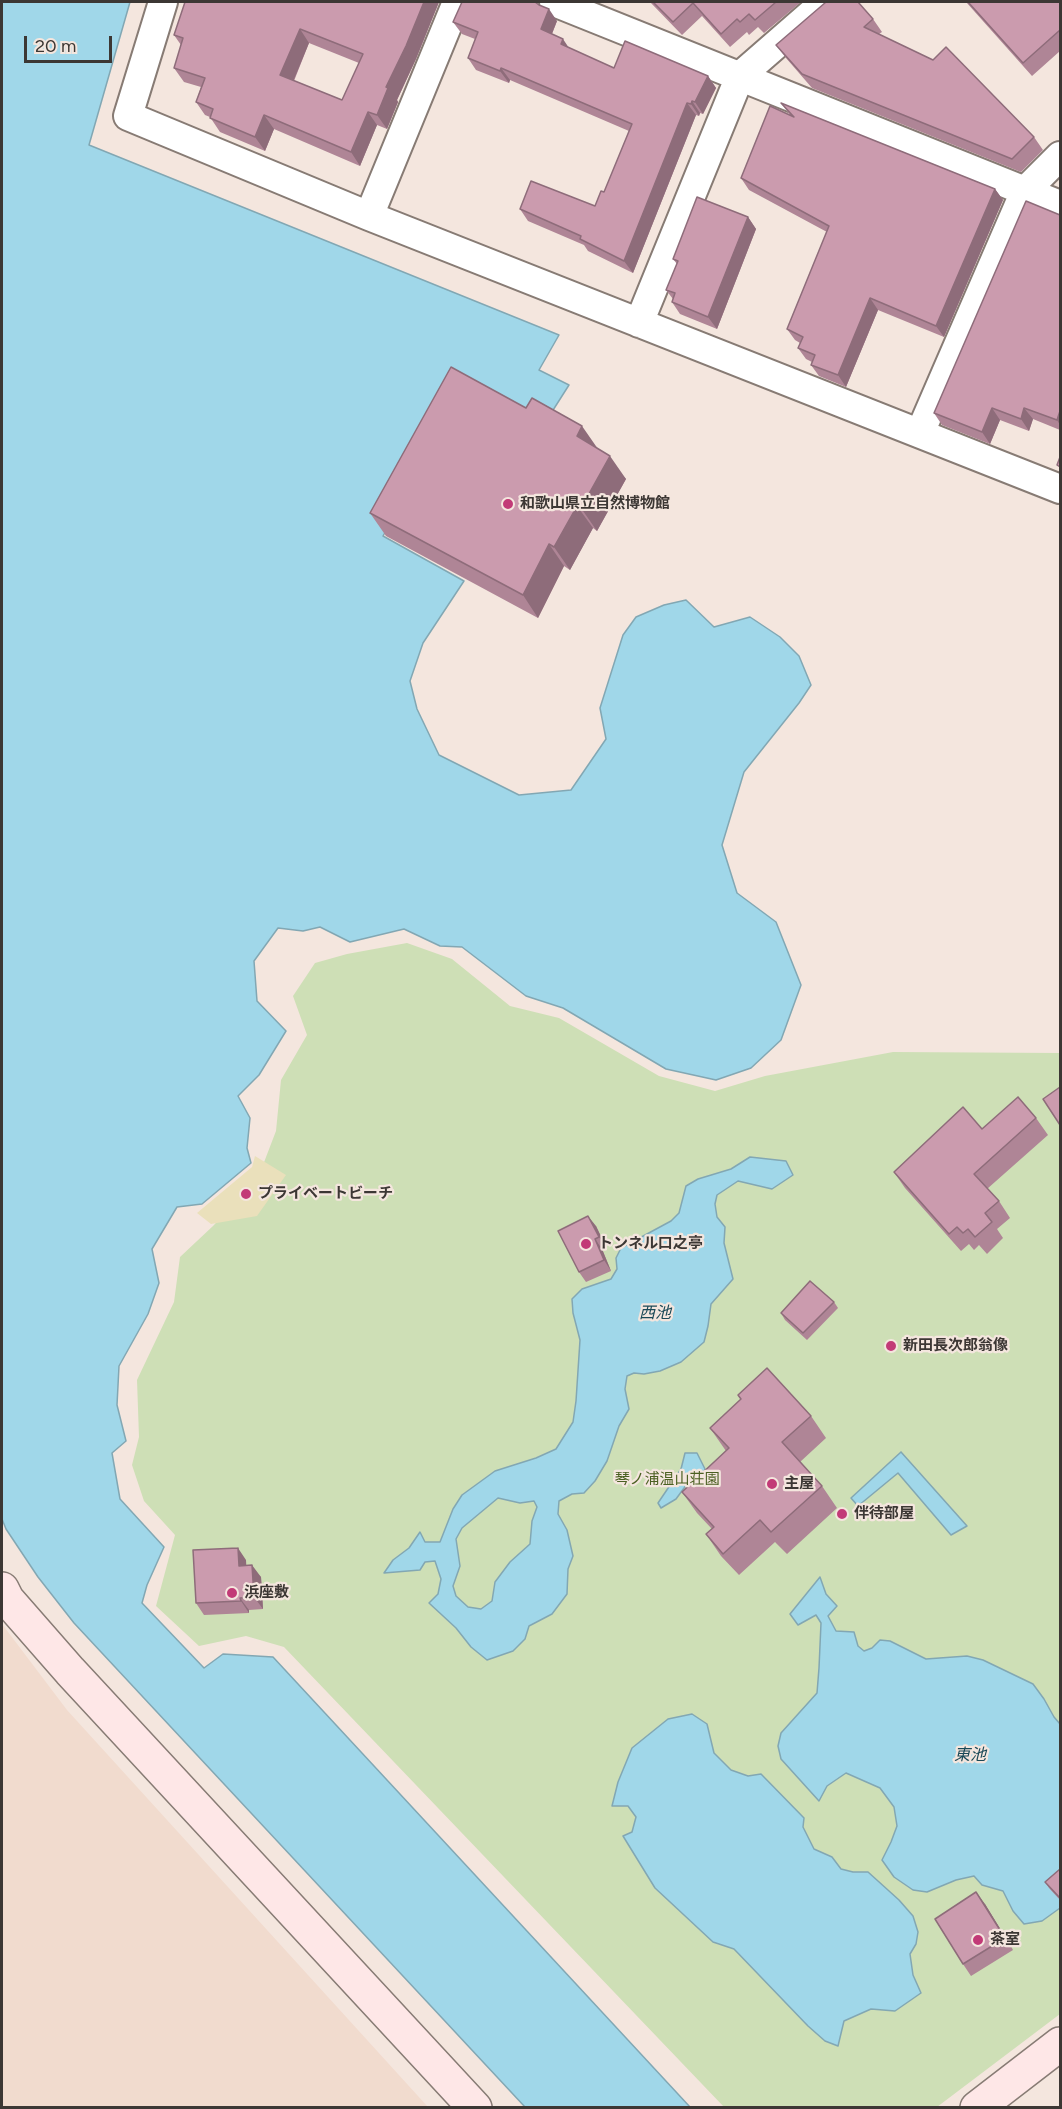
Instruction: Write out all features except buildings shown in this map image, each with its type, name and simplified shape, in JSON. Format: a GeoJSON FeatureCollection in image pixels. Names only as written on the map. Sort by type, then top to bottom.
{"type":"FeatureCollection","features":[{"type":"Feature","properties":{"kind":"street"},"geometry":{"type":"LineString","coordinates":[[163,2],[128,116],[369,216],[1060,489]]}},
{"type":"Feature","properties":{"kind":"street"},"geometry":{"type":"LineString","coordinates":[[369,216],[457,2]]}},
{"type":"Feature","properties":{"kind":"street"},"geometry":{"type":"LineString","coordinates":[[554,2],[1060,205]]}},
{"type":"Feature","properties":{"kind":"street"},"geometry":{"type":"LineString","coordinates":[[639,323],[741,76],[820,3]]}},
{"type":"Feature","properties":{"kind":"street"},"geometry":{"type":"LineString","coordinates":[[920,434],[1025,191],[1060,156]]}},
{"type":"Feature","properties":{"kind":"street"},"geometry":{"type":"LineString","coordinates":[[2,1589],[7,1599],[70,1671],[475,2108]]}},
{"type":"Feature","properties":{"kind":"street"},"geometry":{"type":"LineString","coordinates":[[983,2106],[1060,2044]]}},
{"type":"Feature","properties":{"kind":"shaded area"},"geometry":{"type":"Polygon","coordinates":[[[2,1624],[67,1710],[428,2107],[2,2107],[2,1624]]]}},
{"type":"Feature","properties":{"kind":"green space","name":"琴ノ浦温山荘園"},"geometry":{"type":"Polygon","coordinates":[[[407,943],[452,959],[510,1006],[559,1018],[659,1076],[715,1091],[765,1076],[893,1052],[1060,1053],[1060,2014],[937,2107],[724,2107],[284,1647],[246,1636],[199,1646],[156,1606],[175,1535],[144,1501],[132,1465],[139,1437],[137,1380],[174,1302],[180,1257],[258,1178],[276,1131],[281,1080],[307,1035],[293,996],[315,963],[347,954],[407,943]]]}},
{"type":"Feature","properties":{"kind":"sand","name":"プライベートビーチ"},"geometry":{"type":"Polygon","coordinates":[[[255,1156],[286,1175],[257,1216],[211,1224],[197,1213],[252,1167],[255,1156]]]}},
{"type":"Feature","properties":{"kind":"water"},"geometry":{"type":"Polygon","coordinates":[[[2,2],[130,2],[89,145],[559,335],[539,370],[569,385],[541,429],[467,388],[383,536],[464,581],[423,643],[410,681],[417,709],[439,755],[519,795],[571,790],[606,739],[600,708],[623,635],[636,617],[664,605],[686,600],[714,627],[750,617],[780,637],[799,656],[811,685],[744,772],[722,845],[737,893],[776,922],[801,985],[781,1040],[751,1068],[716,1080],[666,1069],[563,1008],[526,996],[462,947],[440,946],[404,929],[350,942],[320,927],[303,931],[278,928],[254,961],[257,1001],[286,1031],[259,1075],[238,1096],[250,1118],[247,1148],[251,1163],[202,1204],[177,1207],[152,1249],[159,1283],[148,1314],[119,1366],[117,1405],[126,1441],[112,1453],[120,1499],[164,1547],[147,1585],[142,1603],[204,1668],[223,1654],[273,1657],[690,2107],[525,2107],[74,1623],[38,1577],[6,1529],[2,1519],[2,2]]]}},
{"type":"Feature","properties":{"kind":"water","name":"西池"},"geometry":{"type":"Polygon","coordinates":[[[750,1157],[786,1161],[793,1175],[772,1189],[738,1181],[717,1195],[715,1204],[717,1217],[725,1227],[724,1243],[733,1279],[711,1304],[704,1342],[681,1362],[660,1371],[634,1373],[627,1376],[625,1389],[629,1409],[619,1426],[607,1461],[595,1481],[584,1493],[572,1494],[559,1501],[558,1514],[567,1530],[573,1556],[568,1569],[567,1594],[552,1614],[529,1626],[525,1639],[513,1651],[487,1660],[471,1647],[456,1628],[429,1603],[438,1594],[441,1579],[435,1561],[425,1562],[420,1570],[384,1573],[393,1560],[409,1548],[420,1532],[425,1542],[440,1542],[453,1509],[462,1495],[495,1471],[556,1449],[573,1422],[576,1401],[580,1340],[572,1299],[582,1289],[611,1279],[617,1269],[616,1258],[621,1248],[671,1221],[679,1213],[686,1186],[698,1179],[731,1169],[750,1157]],[[498,1498],[462,1528],[456,1539],[460,1566],[453,1586],[456,1596],[468,1607],[481,1609],[492,1601],[495,1582],[510,1562],[530,1544],[532,1521],[537,1507],[534,1501],[520,1503],[498,1498]]]}},
{"type":"Feature","properties":{"kind":"water"},"geometry":{"type":"Polygon","coordinates":[[[901,1452],[967,1526],[951,1535],[898,1473],[858,1506],[851,1498],[901,1452]]]}},
{"type":"Feature","properties":{"kind":"water"},"geometry":{"type":"Polygon","coordinates":[[[685,1453],[697,1453],[705,1469],[702,1477],[687,1484],[676,1499],[661,1508],[658,1503],[681,1469],[685,1453]]]}},
{"type":"Feature","properties":{"kind":"water","name":"東池"},"geometry":{"type":"Polygon","coordinates":[[[820,1577],[826,1594],[837,1606],[828,1616],[836,1631],[854,1632],[858,1646],[864,1651],[872,1648],[880,1640],[890,1641],[926,1659],[967,1656],[983,1660],[1033,1684],[1044,1699],[1060,1724],[1060,1908],[1042,1921],[1024,1924],[1013,1911],[1003,1891],[982,1885],[974,1876],[956,1880],[927,1892],[913,1890],[894,1877],[882,1860],[897,1826],[894,1807],[880,1788],[846,1773],[827,1786],[819,1801],[781,1759],[778,1746],[781,1733],[817,1693],[819,1668],[821,1623],[816,1615],[798,1625],[790,1614],[820,1577]]]}},
{"type":"Feature","properties":{"kind":"water"},"geometry":{"type":"Polygon","coordinates":[[[692,1714],[707,1724],[714,1753],[731,1770],[748,1776],[761,1774],[804,1818],[803,1827],[814,1849],[832,1857],[841,1869],[868,1872],[913,1916],[918,1932],[916,1944],[910,1954],[913,1975],[921,1993],[895,2011],[871,2009],[844,2021],[838,2046],[825,2041],[808,2026],[734,1949],[713,1942],[655,1888],[623,1836],[632,1832],[636,1817],[628,1806],[612,1806],[618,1782],[632,1748],[668,1719],[692,1714]]]}},
{"type":"Feature","properties":{"kind":"place","name":"和歌山県立自然博物館"},"geometry":{"type":"Point","coordinates":[508,504]}},
{"type":"Feature","properties":{"kind":"place","name":"プライベートビーチ"},"geometry":{"type":"Point","coordinates":[246,1194]}},
{"type":"Feature","properties":{"kind":"place","name":"トンネル口之亭"},"geometry":{"type":"Point","coordinates":[586,1244]}},
{"type":"Feature","properties":{"kind":"place","name":"新田長次郎翁像"},"geometry":{"type":"Point","coordinates":[891,1346]}},
{"type":"Feature","properties":{"kind":"place","name":"主屋"},"geometry":{"type":"Point","coordinates":[772,1484]}},
{"type":"Feature","properties":{"kind":"place","name":"伴待部屋"},"geometry":{"type":"Point","coordinates":[842,1514]}},
{"type":"Feature","properties":{"kind":"place","name":"浜座敷"},"geometry":{"type":"Point","coordinates":[232,1593]}},
{"type":"Feature","properties":{"kind":"place","name":"茶室"},"geometry":{"type":"Point","coordinates":[978,1940]}}]}
